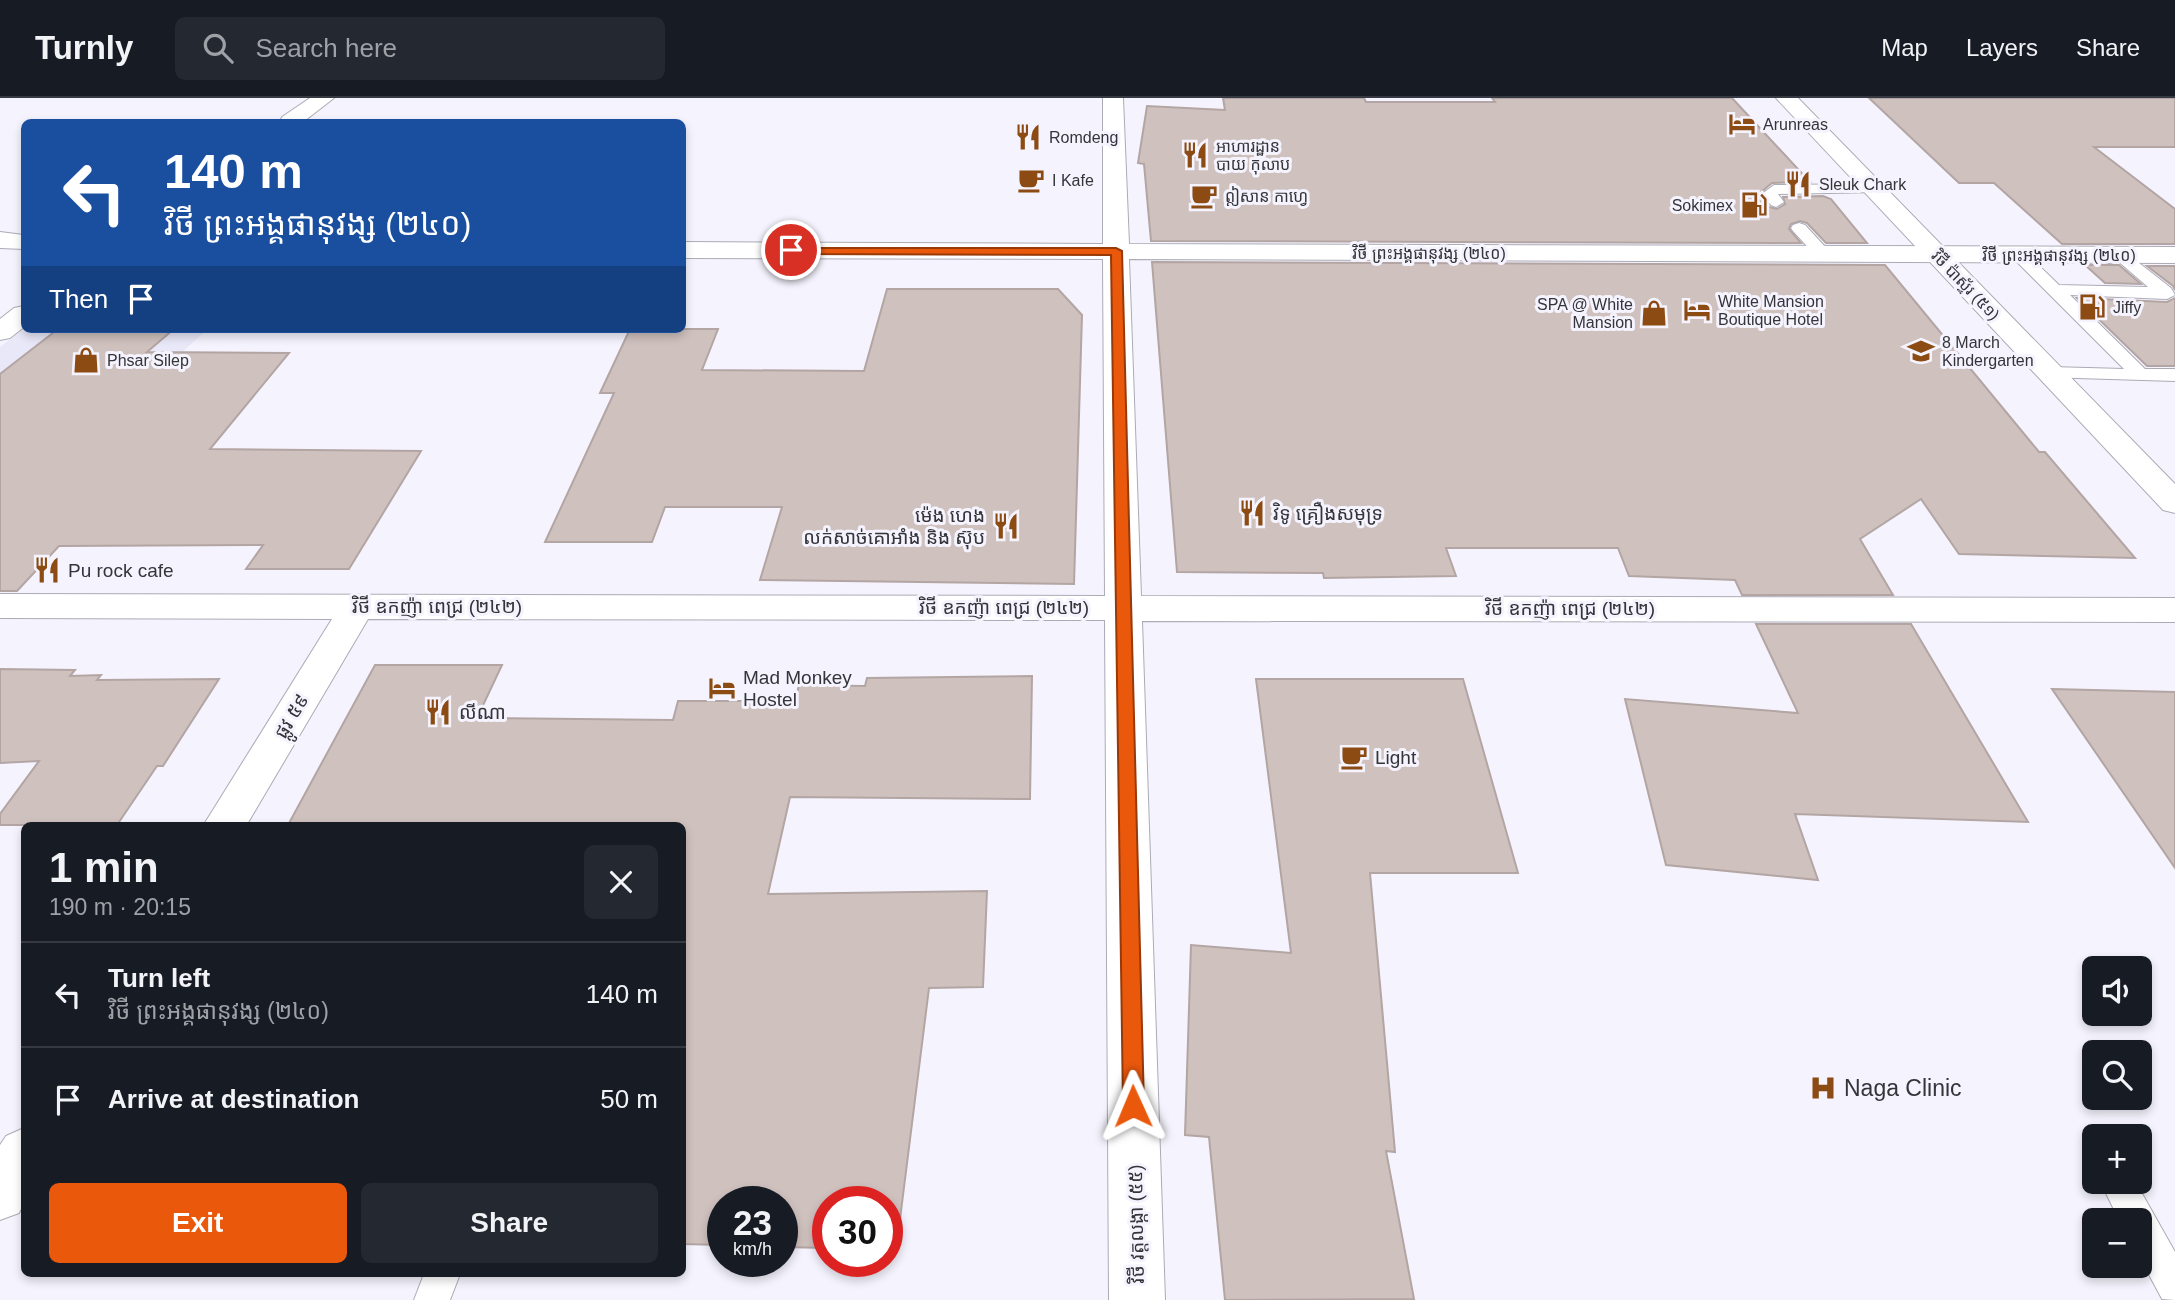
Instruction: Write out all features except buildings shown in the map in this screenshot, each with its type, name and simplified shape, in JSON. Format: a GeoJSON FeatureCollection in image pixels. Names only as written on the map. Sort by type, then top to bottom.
{"type":"FeatureCollection","features":[{"type":"Feature","properties":{"kind":"street"},"geometry":{"type":"LineString","coordinates":[[293,119],[324,98]]}},
{"type":"Feature","properties":{"kind":"street","name":"វិថី វត្តលង្កា (៥៥)"},"geometry":{"type":"LineString","coordinates":[[1113,98],[1137,1300]]}},
{"type":"Feature","properties":{"kind":"street","name":"វិថី ប៉ាស្ទ័រ (៥១)"},"geometry":{"type":"LineString","coordinates":[[1786,98],[2175,503]]}},
{"type":"Feature","properties":{"kind":"street"},"geometry":{"type":"LineString","coordinates":[[0,240],[21,242]]}},
{"type":"Feature","properties":{"kind":"street","name":"វិថី ព្រះអង្គផានុវង្ស (២៤០)"},"geometry":{"type":"LineString","coordinates":[[686,250],[2175,255]]}},
{"type":"Feature","properties":{"kind":"street"},"geometry":{"type":"LineString","coordinates":[[0,331],[21,316]]}},
{"type":"Feature","properties":{"kind":"street","name":"វិថី ឧកញ៉ា ពេជ្រ (២៤២)"},"geometry":{"type":"LineString","coordinates":[[0,606],[2175,610]]}},
{"type":"Feature","properties":{"kind":"street","name":"ផ្លូវ ៥៩"},"geometry":{"type":"LineString","coordinates":[[226,822],[358,606]]}},
{"type":"Feature","properties":{"kind":"street"},"geometry":{"type":"LineString","coordinates":[[0,1194],[21,1159]]}},
{"type":"Feature","properties":{"kind":"lane"},"geometry":{"type":"LineString","coordinates":[[1776,202],[1770,194],[1774,190],[1874,189]]}},
{"type":"Feature","properties":{"kind":"lane"},"geometry":{"type":"LineString","coordinates":[[1799,228],[1823,254]]}},
{"type":"Feature","properties":{"kind":"lane"},"geometry":{"type":"LineString","coordinates":[[2019,254],[2141,374]]}},
{"type":"Feature","properties":{"kind":"lane"},"geometry":{"type":"LineString","coordinates":[[2119,255],[2170,296]]}},
{"type":"Feature","properties":{"kind":"lane"},"geometry":{"type":"LineString","coordinates":[[2055,290],[2170,296]]}},
{"type":"Feature","properties":{"kind":"lane"},"geometry":{"type":"LineString","coordinates":[[2050,373],[2175,375]]}},
{"type":"Feature","properties":{"kind":"lane"},"geometry":{"type":"LineString","coordinates":[[2152,1245],[2175,1286]]}},
{"type":"Feature","properties":{"kind":"lane"},"geometry":{"type":"LineString","coordinates":[[432,1300],[441,1277]]}},
{"type":"Feature","properties":{"kind":"shaded area","name":"Phsar Silep"},"geometry":{"type":"Polygon","coordinates":[[[21,331],[203,333],[146,384],[0,374],[0,347],[21,331]]]}},
{"type":"Feature","properties":{"kind":"place","name":"Arunreas"},"geometry":{"type":"Point","coordinates":[1742,124]}},
{"type":"Feature","properties":{"kind":"place","name":"Romdeng"},"geometry":{"type":"Point","coordinates":[1028,137]}},
{"type":"Feature","properties":{"kind":"place","name":"អាហារដ្ឋាន បាយ កុលាប"},"geometry":{"type":"Point","coordinates":[1195,155]}},
{"type":"Feature","properties":{"kind":"place","name":"I Kafe"},"geometry":{"type":"Point","coordinates":[1031,180]}},
{"type":"Feature","properties":{"kind":"place","name":"Sleuk Chark"},"geometry":{"type":"Point","coordinates":[1798,184]}},
{"type":"Feature","properties":{"kind":"place","name":"ឦសាន កាហ្វេ"},"geometry":{"type":"Point","coordinates":[1204,196]}},
{"type":"Feature","properties":{"kind":"place","name":"Sokimex"},"geometry":{"type":"Point","coordinates":[1754,205]}},
{"type":"Feature","properties":{"kind":"place","name":"Jiffy"},"geometry":{"type":"Point","coordinates":[2092,307]}},
{"type":"Feature","properties":{"kind":"place","name":"White Mansion Boutique Hotel"},"geometry":{"type":"Point","coordinates":[1697,310]}},
{"type":"Feature","properties":{"kind":"place","name":"SPA @ White Mansion"},"geometry":{"type":"Point","coordinates":[1654,313]}},
{"type":"Feature","properties":{"kind":"place","name":"8 March Kindergarten"},"geometry":{"type":"Point","coordinates":[1921,351]}},
{"type":"Feature","properties":{"kind":"place","name":"Phsar Silep"},"geometry":{"type":"Point","coordinates":[86,360]}},
{"type":"Feature","properties":{"kind":"place","name":"វិទូ គ្រឿងសមុទ្រ"},"geometry":{"type":"Point","coordinates":[1252,513]}},
{"type":"Feature","properties":{"kind":"place","name":"ម៉េង ហេង លក់សាច់គោអាំង និង ស៊ុប"},"geometry":{"type":"Point","coordinates":[1006,526]}},
{"type":"Feature","properties":{"kind":"place","name":"Pu rock cafe"},"geometry":{"type":"Point","coordinates":[47,570]}},
{"type":"Feature","properties":{"kind":"place","name":"Mad Monkey Hostel"},"geometry":{"type":"Point","coordinates":[722,688]}},
{"type":"Feature","properties":{"kind":"place","name":"លីណា"},"geometry":{"type":"Point","coordinates":[438,712]}},
{"type":"Feature","properties":{"kind":"place","name":"Light"},"geometry":{"type":"Point","coordinates":[1354,757]}},
{"type":"Feature","properties":{"kind":"place","name":"Naga Clinic"},"geometry":{"type":"Point","coordinates":[1823,1088]}},
{"type":"Feature","properties":{"kind":"route"},"geometry":{"type":"LineString","coordinates":[[791,250],[1116,251],[1133,1106]]}}]}
